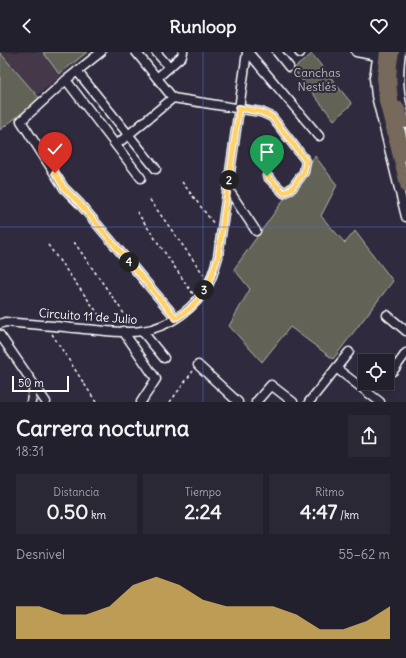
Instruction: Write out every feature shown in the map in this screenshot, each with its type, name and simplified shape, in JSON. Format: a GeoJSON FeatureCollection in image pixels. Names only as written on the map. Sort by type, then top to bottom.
{"type":"FeatureCollection","features":[{"type":"Feature","properties":{"kind":"main road"},"geometry":{"type":"LineString","coordinates":[[388,52],[390,77],[396,100],[406,123]]}},
{"type":"Feature","properties":{"kind":"main road"},"geometry":{"type":"LineString","coordinates":[[394,52],[392,77],[393,99],[406,155]]}},
{"type":"Feature","properties":{"kind":"main road"},"geometry":{"type":"LineString","coordinates":[[380,53],[384,101],[406,188]]}},
{"type":"Feature","properties":{"kind":"street"},"geometry":{"type":"LineString","coordinates":[[101,52],[66,80],[21,121],[64,188],[80,204],[176,318]]}},
{"type":"Feature","properties":{"kind":"street"},"geometry":{"type":"LineString","coordinates":[[136,52],[173,98],[261,112],[272,117],[306,161],[304,172],[292,188],[284,193],[267,176]]}},
{"type":"Feature","properties":{"kind":"street"},"geometry":{"type":"LineString","coordinates":[[156,52],[168,67]]}},
{"type":"Feature","properties":{"kind":"street"},"geometry":{"type":"LineString","coordinates":[[156,78],[182,56],[183,52]]}},
{"type":"Feature","properties":{"kind":"street"},"geometry":{"type":"LineString","coordinates":[[247,52],[319,136]]}},
{"type":"Feature","properties":{"kind":"street","name":"Circuito 11 de Julio"},"geometry":{"type":"LineString","coordinates":[[0,324],[5,322],[110,331],[140,331],[162,326],[188,310],[198,300],[209,283],[218,257],[247,52]]}},
{"type":"Feature","properties":{"kind":"street"},"geometry":{"type":"LineString","coordinates":[[277,52],[289,67]]}},
{"type":"Feature","properties":{"kind":"street"},"geometry":{"type":"LineString","coordinates":[[356,52],[380,53],[374,78],[376,96],[406,217]]}},
{"type":"Feature","properties":{"kind":"street"},"geometry":{"type":"LineString","coordinates":[[401,52],[399,83],[400,97],[406,118]]}},
{"type":"Feature","properties":{"kind":"street"},"geometry":{"type":"LineString","coordinates":[[77,71],[156,169]]}},
{"type":"Feature","properties":{"kind":"street"},"geometry":{"type":"LineString","coordinates":[[66,80],[142,178]]}},
{"type":"Feature","properties":{"kind":"street"},"geometry":{"type":"LineString","coordinates":[[116,145],[173,98]]}},
{"type":"Feature","properties":{"kind":"street"},"geometry":{"type":"LineString","coordinates":[[228,189],[256,231]]}},
{"type":"Feature","properties":{"kind":"street"},"geometry":{"type":"LineString","coordinates":[[388,315],[406,331]]}},
{"type":"Feature","properties":{"kind":"street"},"geometry":{"type":"LineString","coordinates":[[123,331],[156,379],[141,402]]}},
{"type":"Feature","properties":{"kind":"street"},"geometry":{"type":"LineString","coordinates":[[140,331],[164,358]]}},
{"type":"Feature","properties":{"kind":"street"},"geometry":{"type":"LineString","coordinates":[[0,335],[46,402]]}},
{"type":"Feature","properties":{"kind":"street"},"geometry":{"type":"LineString","coordinates":[[309,402],[348,352]]}},
{"type":"Feature","properties":{"kind":"street"},"geometry":{"type":"LineString","coordinates":[[394,370],[406,354]]}},
{"type":"Feature","properties":{"kind":"street"},"geometry":{"type":"LineString","coordinates":[[198,365],[238,402]]}},
{"type":"Feature","properties":{"kind":"street"},"geometry":{"type":"LineString","coordinates":[[336,368],[380,402]]}},
{"type":"Feature","properties":{"kind":"street"},"geometry":{"type":"LineString","coordinates":[[31,402],[34,385]]}},
{"type":"Feature","properties":{"kind":"street"},"geometry":{"type":"LineString","coordinates":[[256,402],[272,385],[293,402]]}},
{"type":"Feature","properties":{"kind":"path"},"geometry":{"type":"LineString","coordinates":[[182,182],[218,229]]}},
{"type":"Feature","properties":{"kind":"path"},"geometry":{"type":"LineString","coordinates":[[150,200],[209,283]]}},
{"type":"Feature","properties":{"kind":"path"},"geometry":{"type":"LineString","coordinates":[[137,212],[198,300]]}},
{"type":"Feature","properties":{"kind":"path"},"geometry":{"type":"LineString","coordinates":[[74,242],[140,331]]}},
{"type":"Feature","properties":{"kind":"path"},"geometry":{"type":"LineString","coordinates":[[48,245],[110,331]]}},
{"type":"Feature","properties":{"kind":"path"},"geometry":{"type":"LineString","coordinates":[[46,325],[96,402]]}},
{"type":"Feature","properties":{"kind":"path"},"geometry":{"type":"LineString","coordinates":[[170,402],[198,365]]}},
{"type":"Feature","properties":{"kind":"path"},"geometry":{"type":"LineString","coordinates":[[172,399],[175,402]]}},
{"type":"Feature","properties":{"kind":"shaded area"},"geometry":{"type":"Polygon","coordinates":[[[0,52],[90,52],[26,104],[0,72],[0,52]]]}},
{"type":"Feature","properties":{"kind":"green space"},"geometry":{"type":"Polygon","coordinates":[[[43,52],[87,52],[59,74],[43,52]]]}},
{"type":"Feature","properties":{"kind":"green space"},"geometry":{"type":"Polygon","coordinates":[[[0,53],[40,99],[0,130],[0,53]]]}},
{"type":"Feature","properties":{"kind":"green space","name":"Canchas Nestlés"},"geometry":{"type":"Polygon","coordinates":[[[312,54],[352,104],[334,120],[293,69],[312,54]]]}},
{"type":"Feature","properties":{"kind":"green space"},"geometry":{"type":"Polygon","coordinates":[[[315,156],[337,185],[321,216],[345,243],[355,231],[393,281],[333,359],[290,327],[262,362],[229,326],[250,289],[234,269],[315,156]]]}},
{"type":"Feature","properties":{"kind":"route"},"geometry":{"type":"LineString","coordinates":[[55,173],[64,188],[80,204],[176,318],[188,310],[198,300],[209,283],[218,257],[239,108],[261,112],[272,117],[306,161],[304,172],[292,188],[284,193],[267,176]]}}]}
